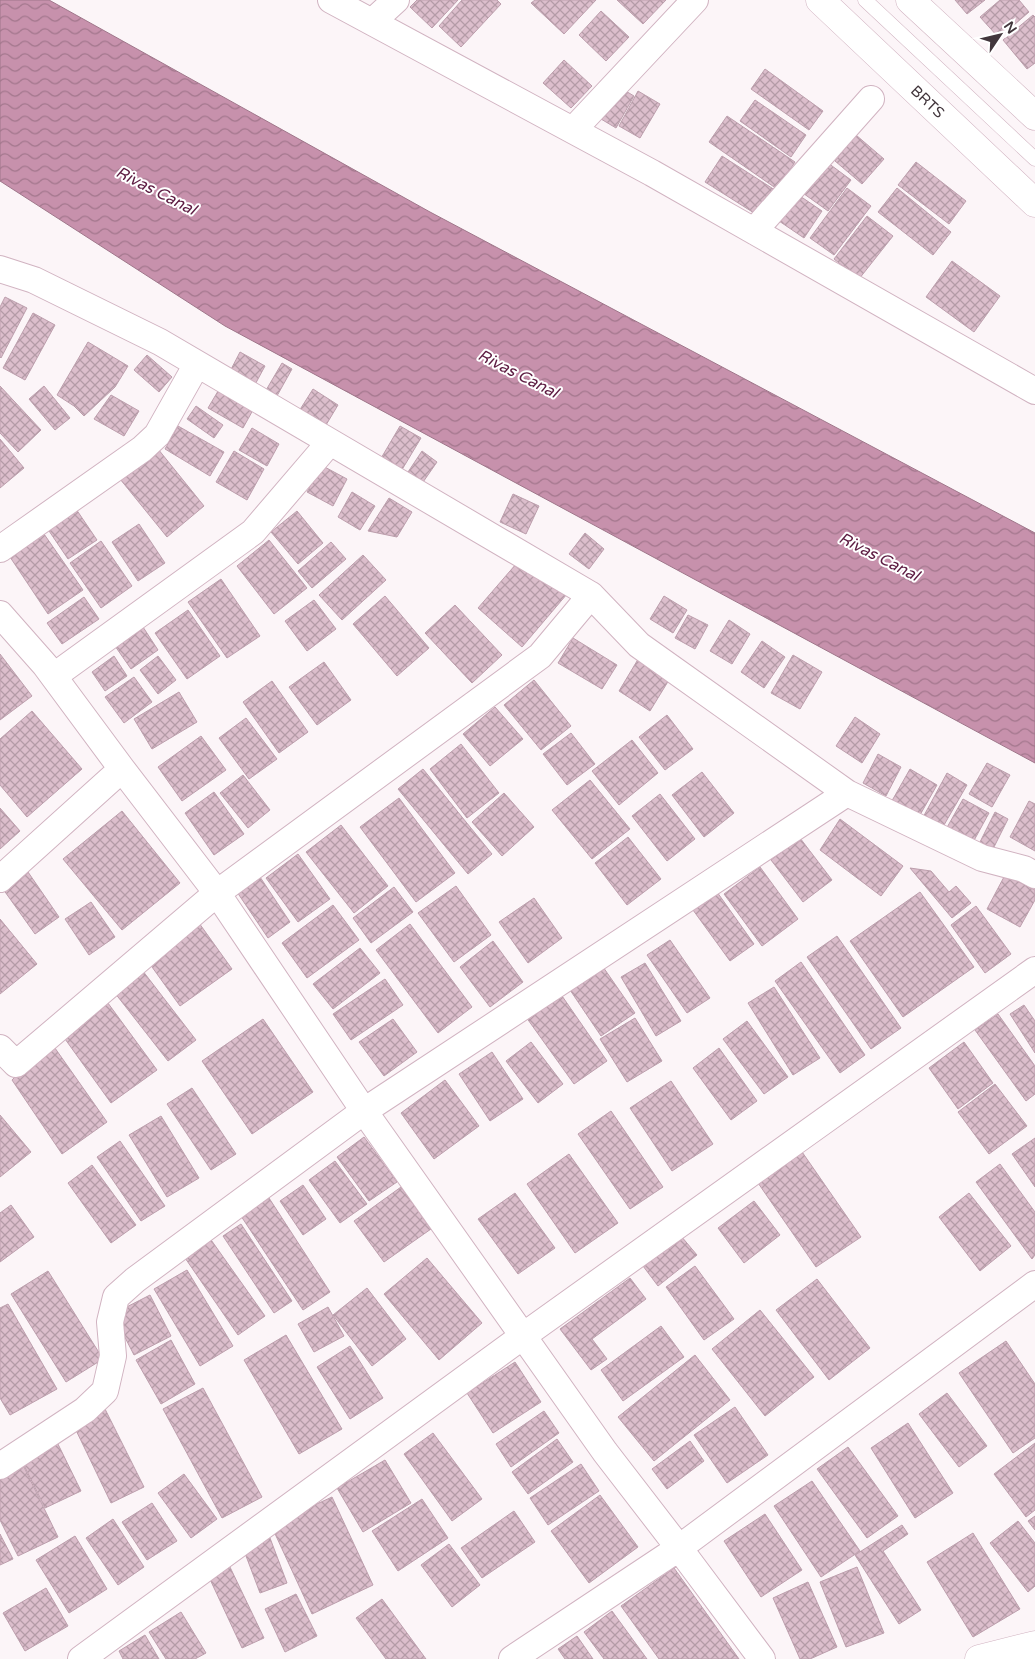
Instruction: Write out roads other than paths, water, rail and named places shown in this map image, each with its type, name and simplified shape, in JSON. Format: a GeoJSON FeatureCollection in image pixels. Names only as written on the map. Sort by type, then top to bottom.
{"type":"FeatureCollection","features":[{"type":"Feature","properties":{"kind":"main road","name":"BRTS"},"geometry":{"type":"LineString","coordinates":[[820,0],[1035,203]]}},
{"type":"Feature","properties":{"kind":"main road"},"geometry":{"type":"LineString","coordinates":[[910,0],[1035,116]]}},
{"type":"Feature","properties":{"kind":"main road"},"geometry":{"type":"LineString","coordinates":[[979,1659],[1035,1645]]}},
{"type":"Feature","properties":{"kind":"street"},"geometry":{"type":"LineString","coordinates":[[331,0],[652,173],[1035,391]]}},
{"type":"Feature","properties":{"kind":"street"},"geometry":{"type":"LineString","coordinates":[[372,22],[396,0]]}},
{"type":"Feature","properties":{"kind":"street"},"geometry":{"type":"LineString","coordinates":[[573,130],[695,0]]}},
{"type":"Feature","properties":{"kind":"street"},"geometry":{"type":"LineString","coordinates":[[754,231],[871,99]]}},
{"type":"Feature","properties":{"kind":"street"},"geometry":{"type":"LineString","coordinates":[[0,268],[34,280],[160,342],[591,596],[639,645],[847,793],[982,858],[1024,869],[1035,875]]}},
{"type":"Feature","properties":{"kind":"street"},"geometry":{"type":"LineString","coordinates":[[0,549],[142,449],[157,435],[197,364]]}},
{"type":"Feature","properties":{"kind":"street"},"geometry":{"type":"LineString","coordinates":[[54,676],[253,532],[330,442]]}},
{"type":"Feature","properties":{"kind":"street"},"geometry":{"type":"LineString","coordinates":[[5,1064],[217,893],[540,656],[591,596]]}},
{"type":"Feature","properties":{"kind":"street"},"geometry":{"type":"LineString","coordinates":[[0,614],[54,676],[217,893],[364,1111],[605,1452],[762,1659]]}},
{"type":"Feature","properties":{"kind":"street"},"geometry":{"type":"LineString","coordinates":[[0,879],[122,769]]}},
{"type":"Feature","properties":{"kind":"street"},"geometry":{"type":"LineString","coordinates":[[0,1466],[85,1410],[105,1391],[113,1356],[110,1322],[116,1297],[136,1280],[364,1111],[847,793]]}},
{"type":"Feature","properties":{"kind":"street"},"geometry":{"type":"LineString","coordinates":[[81,1659],[523,1336],[1035,970]]}},
{"type":"Feature","properties":{"kind":"street"},"geometry":{"type":"LineString","coordinates":[[512,1659],[679,1548],[1035,1284]]}},
{"type":"Feature","properties":{"kind":"lane"},"geometry":{"type":"LineString","coordinates":[[865,0],[1035,159]]}},
{"type":"Feature","properties":{"kind":"water","name":"Rivas Canal"},"geometry":{"type":"Polygon","coordinates":[[[0,0],[49,0],[430,212],[1035,533],[1035,763],[225,326],[0,181],[0,0]]]}}]}
